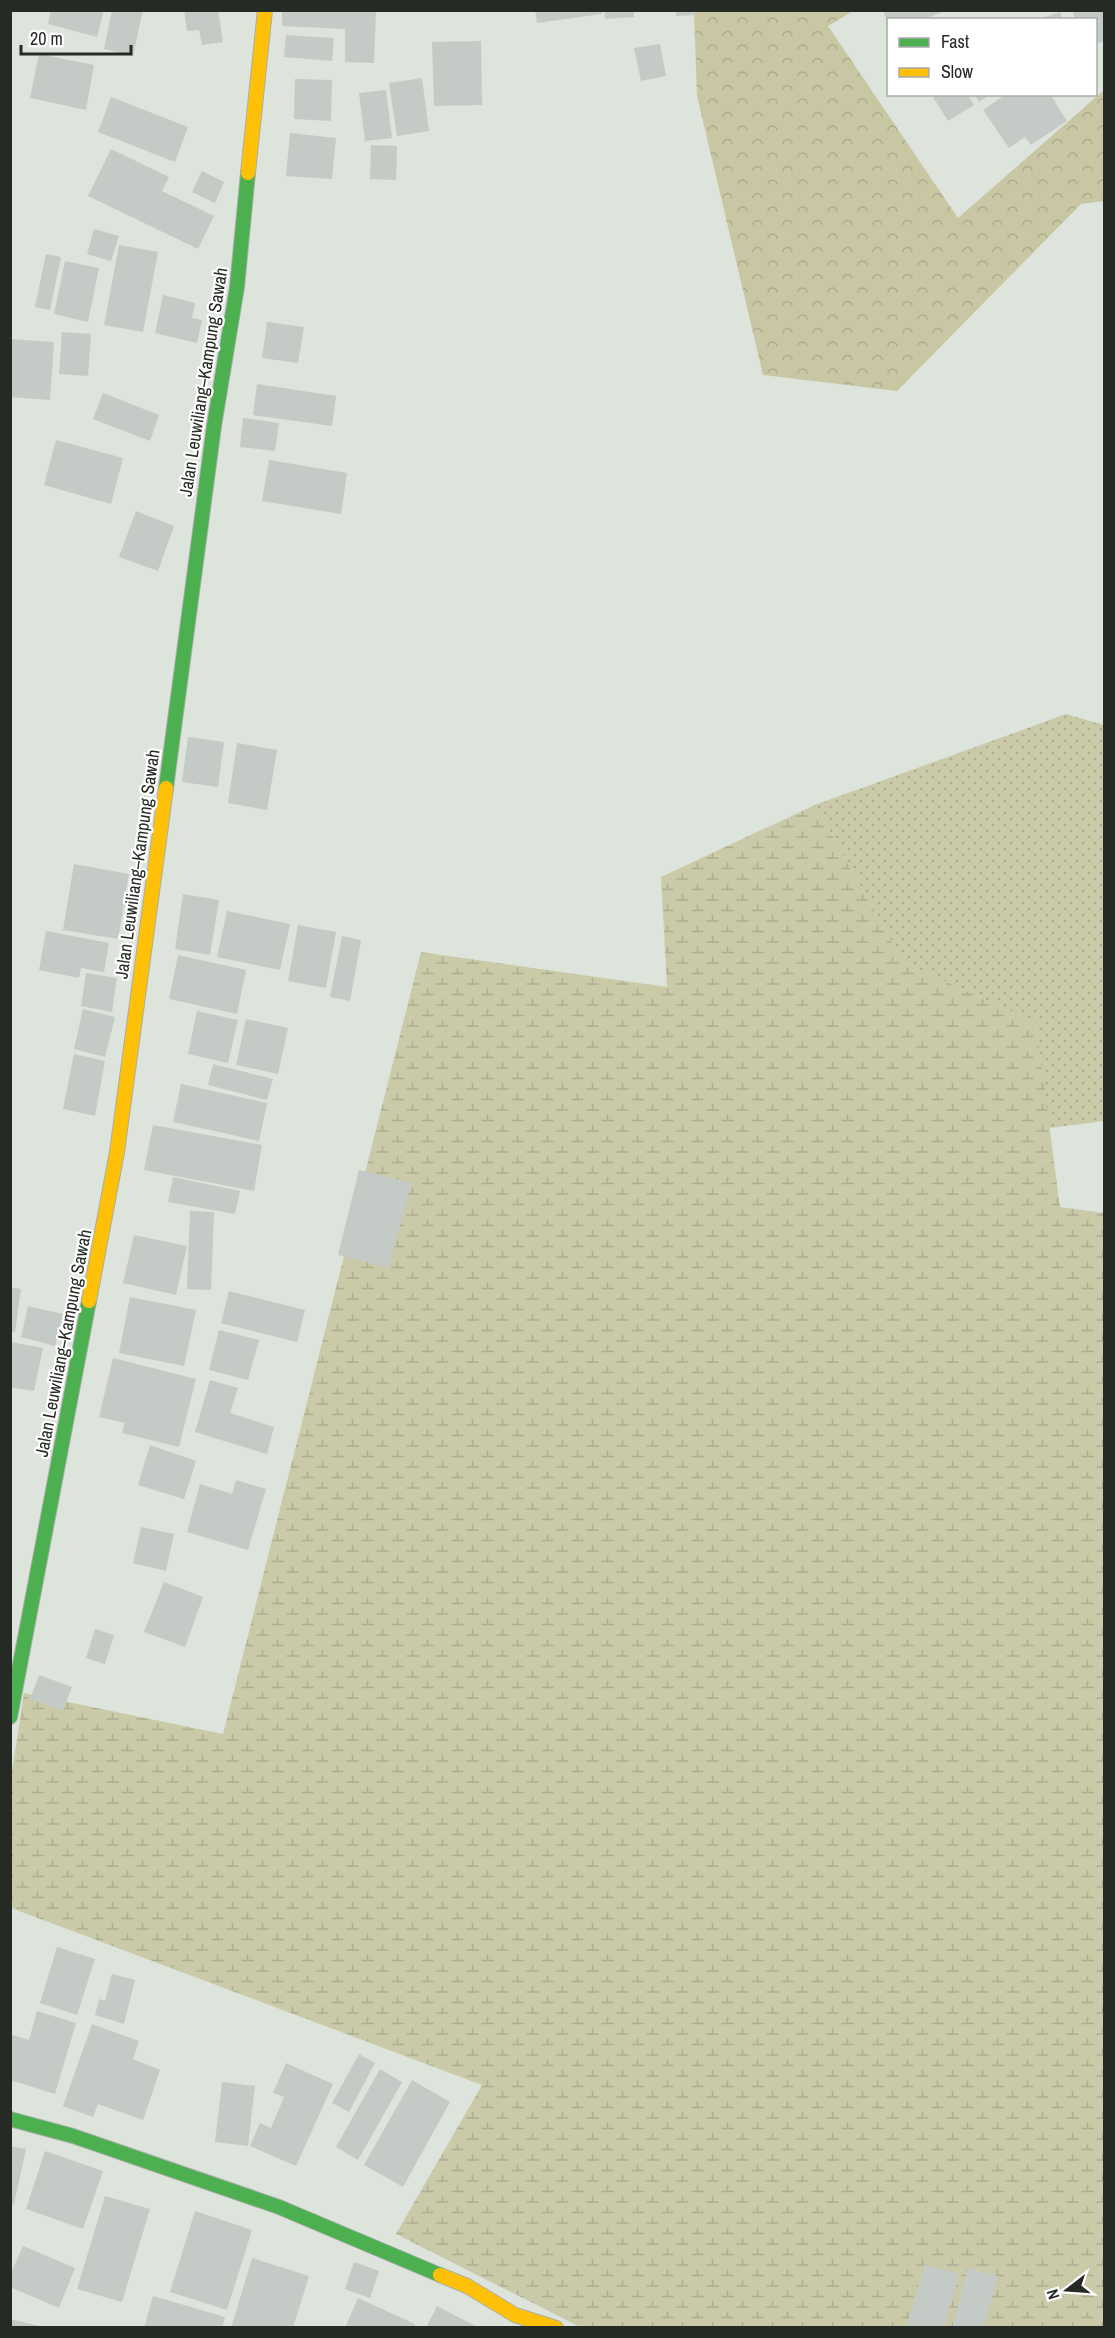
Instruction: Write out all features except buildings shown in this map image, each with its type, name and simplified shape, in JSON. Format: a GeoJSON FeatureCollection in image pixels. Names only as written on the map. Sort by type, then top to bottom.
{"type":"FeatureCollection","features":[{"type":"Feature","properties":{"kind":"main road","name":"Jalan Leuwiliang–Kampung Sawah"},"geometry":{"type":"LineString","coordinates":[[10,1717],[117,1152],[212,438],[237,287],[265,10]]}},
{"type":"Feature","properties":{"kind":"main road"},"geometry":{"type":"LineString","coordinates":[[10,2119],[73,2136],[279,2207],[467,2286],[514,2314],[556,2328]]}},
{"type":"Feature","properties":{"kind":"green space"},"geometry":{"type":"Polygon","coordinates":[[[694,11],[853,11],[828,26],[958,218],[1104,90],[1104,201],[1081,204],[897,391],[763,375],[697,96],[694,11]]]}},
{"type":"Feature","properties":{"kind":"green space"},"geometry":{"type":"Polygon","coordinates":[[[1066,714],[1104,725],[1104,1121],[1049,1128],[1036,1023],[903,962],[815,805],[1066,714]]]}},
{"type":"Feature","properties":{"kind":"green space"},"geometry":{"type":"Polygon","coordinates":[[[815,805],[903,962],[1036,1023],[1060,1207],[1104,1213],[1104,2327],[589,2328],[578,2326],[396,2234],[482,2085],[11,1908],[11,1778],[24,1693],[223,1734],[421,952],[667,987],[661,877],[815,805]]]}},
{"type":"Feature","properties":{"kind":"traffic: fast"},"geometry":{"type":"LineString","coordinates":[[166,788],[214,426],[237,287],[248,173]]}},
{"type":"Feature","properties":{"kind":"traffic: fast"},"geometry":{"type":"LineString","coordinates":[[10,1717],[89,1301]]}},
{"type":"Feature","properties":{"kind":"traffic: fast"},"geometry":{"type":"LineString","coordinates":[[10,2119],[73,2136],[279,2207],[440,2275]]}},
{"type":"Feature","properties":{"kind":"traffic: slow"},"geometry":{"type":"LineString","coordinates":[[248,173],[265,10]]}},
{"type":"Feature","properties":{"kind":"traffic: slow"},"geometry":{"type":"LineString","coordinates":[[89,1301],[117,1152],[166,788]]}},
{"type":"Feature","properties":{"kind":"traffic: slow"},"geometry":{"type":"LineString","coordinates":[[440,2275],[467,2286],[515,2315],[556,2328]]}}]}
